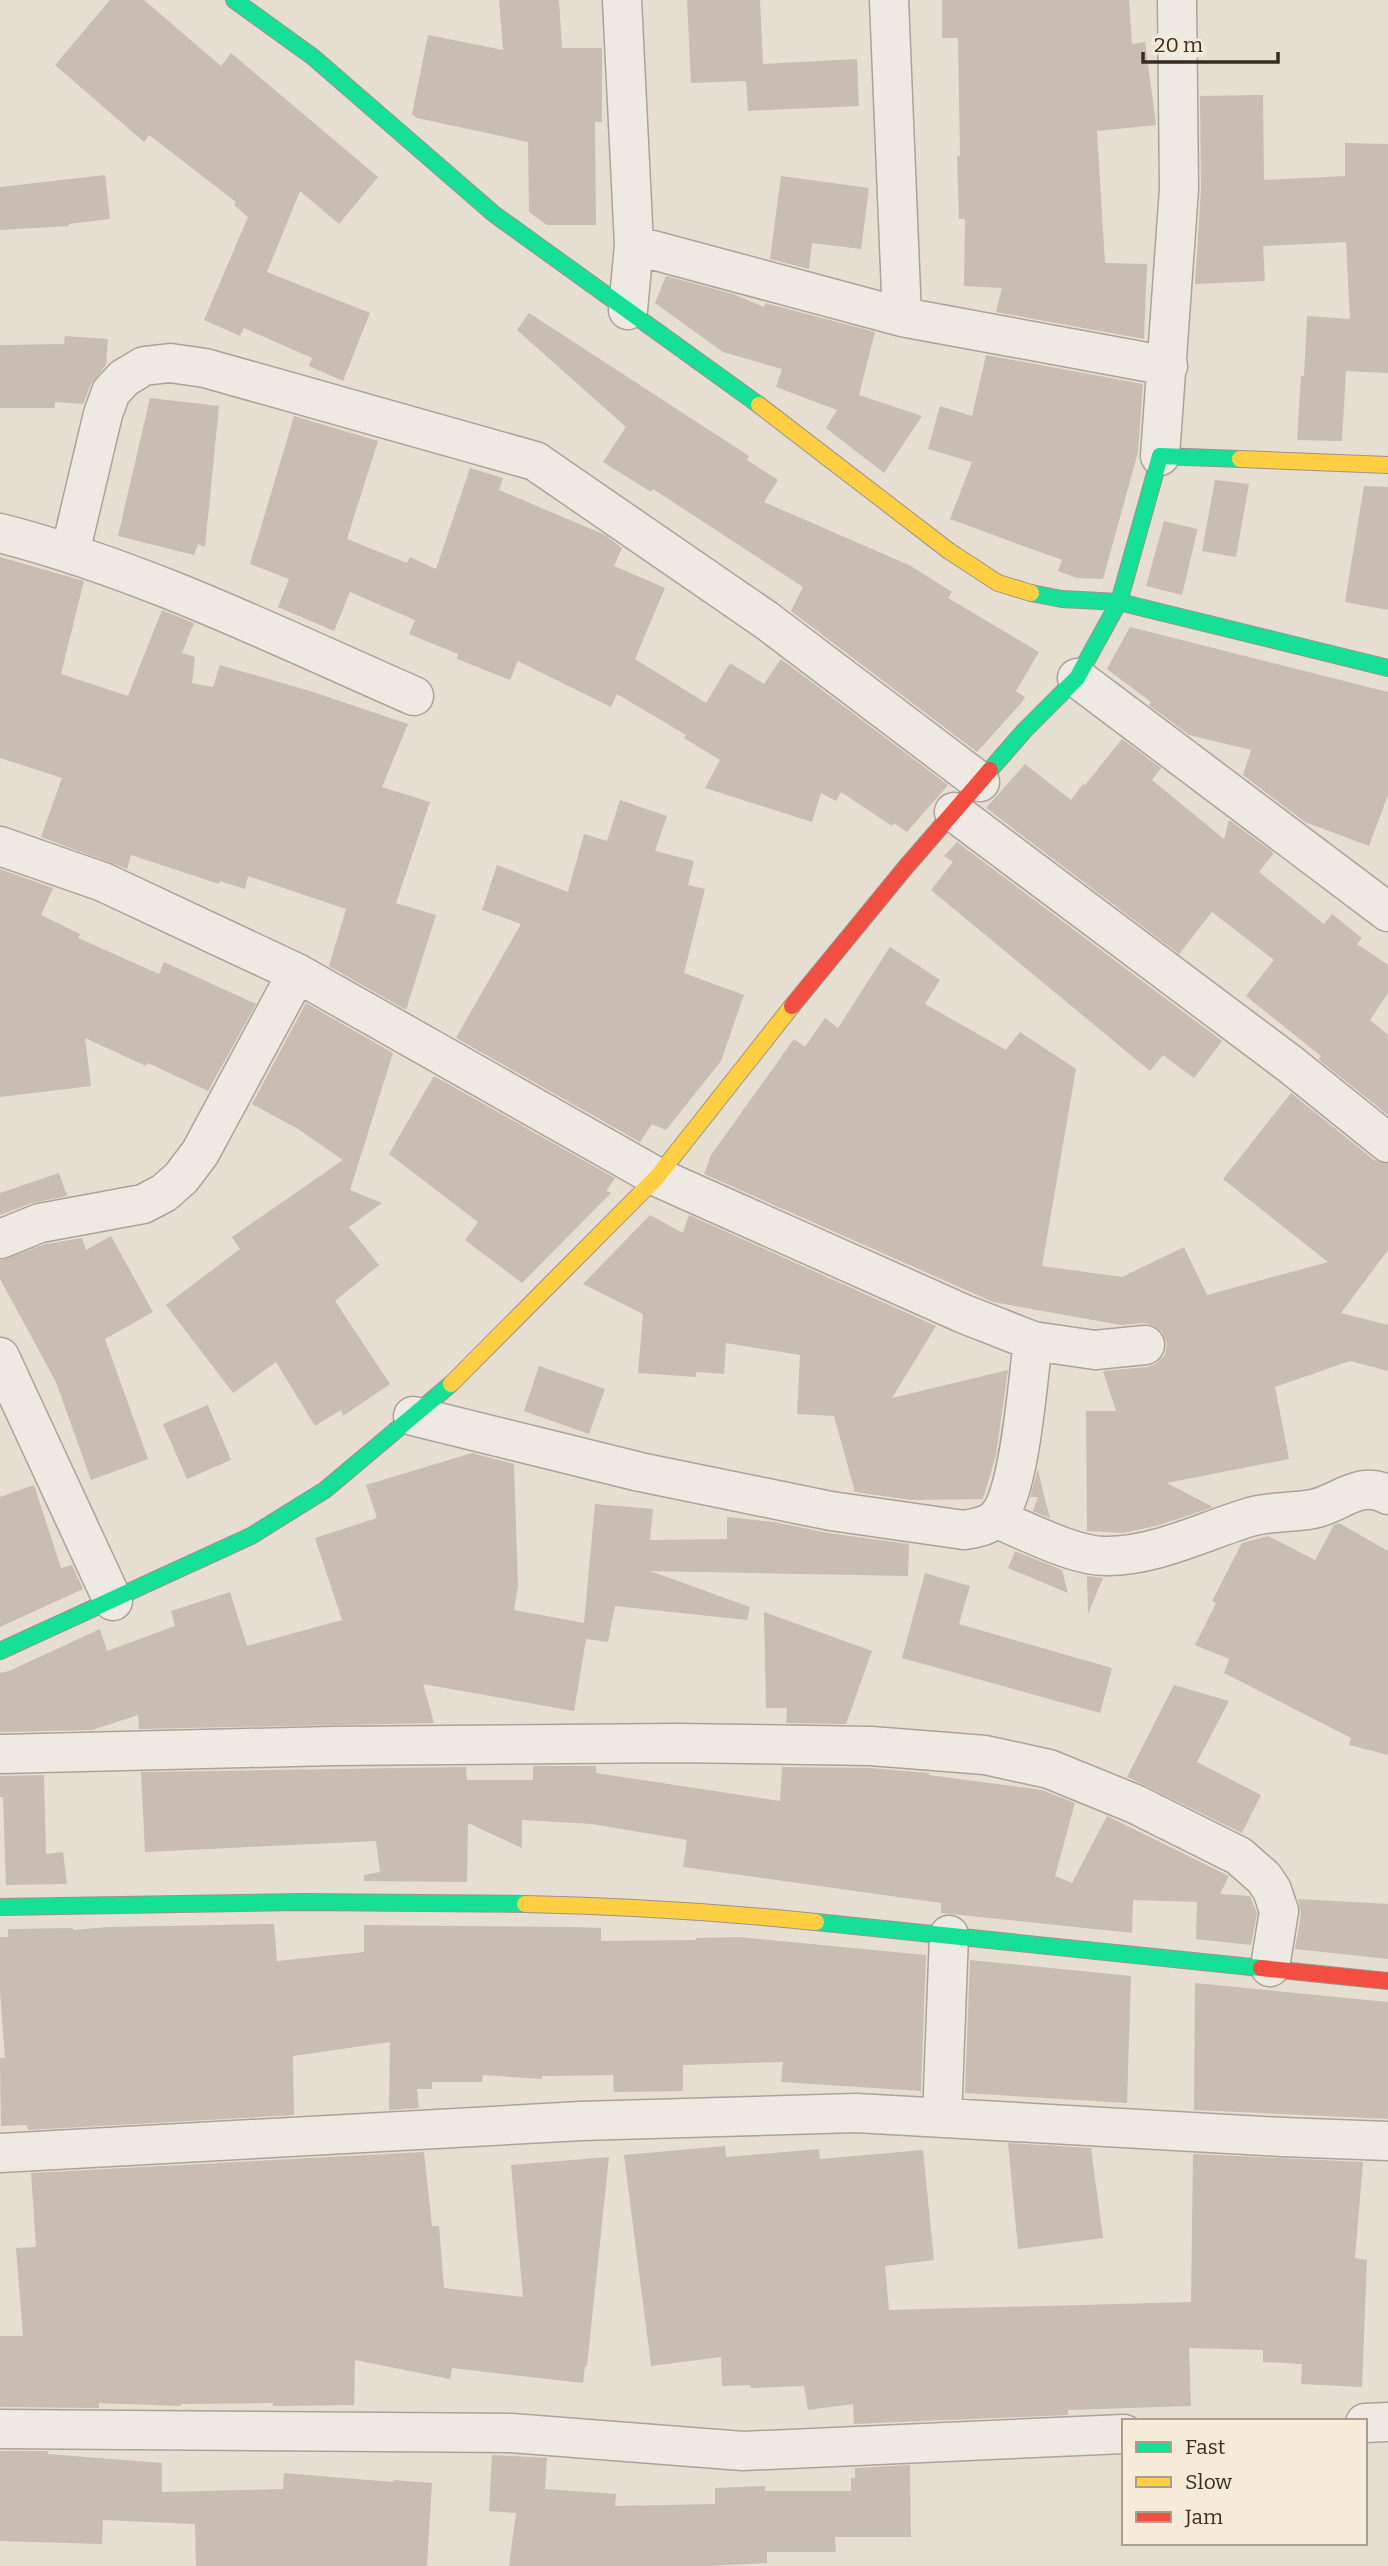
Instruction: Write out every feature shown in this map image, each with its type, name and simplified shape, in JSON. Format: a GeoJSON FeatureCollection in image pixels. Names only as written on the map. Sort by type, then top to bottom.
{"type":"FeatureCollection","features":[{"type":"Feature","properties":{"kind":"street"},"geometry":{"type":"LineString","coordinates":[[234,0],[313,57],[494,214],[762,407],[949,551],[998,583],[1062,599],[1119,603],[1388,668]]}},
{"type":"Feature","properties":{"kind":"street"},"geometry":{"type":"LineString","coordinates":[[622,0],[634,245],[628,310]]}},
{"type":"Feature","properties":{"kind":"street"},"geometry":{"type":"LineString","coordinates":[[889,0],[902,317]]}},
{"type":"Feature","properties":{"kind":"street"},"geometry":{"type":"LineString","coordinates":[[0,1651],[251,1536],[324,1490],[461,1376],[657,1177],[825,964],[1025,730],[1077,678],[1119,603],[1160,456],[1179,189],[1177,0]]}},
{"type":"Feature","properties":{"kind":"street"},"geometry":{"type":"LineString","coordinates":[[634,245],[902,317],[1168,366]]}},
{"type":"Feature","properties":{"kind":"street"},"geometry":{"type":"LineString","coordinates":[[70,553],[103,414],[111,392],[124,378],[144,366],[170,363],[205,369],[536,461],[766,620],[980,782]]}},
{"type":"Feature","properties":{"kind":"street"},"geometry":{"type":"LineString","coordinates":[[1160,456],[1388,465]]}},
{"type":"Feature","properties":{"kind":"street"},"geometry":{"type":"LineString","coordinates":[[0,533],[70,553],[147,580],[415,696]]}},
{"type":"Feature","properties":{"kind":"street"},"geometry":{"type":"LineString","coordinates":[[1077,678],[1388,912]]}},
{"type":"Feature","properties":{"kind":"street"},"geometry":{"type":"LineString","coordinates":[[954,812],[1290,1064],[1388,1143]]}},
{"type":"Feature","properties":{"kind":"street"},"geometry":{"type":"LineString","coordinates":[[0,846],[103,883],[297,972],[657,1177],[964,1314],[1033,1341],[1095,1350],[1145,1345]]}},
{"type":"Feature","properties":{"kind":"street"},"geometry":{"type":"LineString","coordinates":[[0,1238],[40,1223],[143,1204],[164,1193],[181,1178],[200,1153],[297,972]]}},
{"type":"Feature","properties":{"kind":"street"},"geometry":{"type":"LineString","coordinates":[[413,1416],[640,1472],[831,1511],[964,1530],[983,1526],[997,1518],[1007,1503],[1017,1458],[1033,1341]]}},
{"type":"Feature","properties":{"kind":"street"},"geometry":{"type":"LineString","coordinates":[[0,1357],[113,1601]]}},
{"type":"Feature","properties":{"kind":"street"},"geometry":{"type":"LineString","coordinates":[[997,1518],[1086,1555],[1108,1557],[1146,1550],[1273,1511],[1315,1509],[1360,1490],[1381,1490],[1388,1495]]}},
{"type":"Feature","properties":{"kind":"street"},"geometry":{"type":"LineString","coordinates":[[0,1754],[333,1746],[677,1743],[871,1746],[985,1755],[1049,1769],[1135,1804],[1239,1856],[1264,1878],[1279,1911],[1270,1968]]}},
{"type":"Feature","properties":{"kind":"street"},"geometry":{"type":"LineString","coordinates":[[0,1907],[302,1902],[574,1905],[758,1916],[1388,1981]]}},
{"type":"Feature","properties":{"kind":"street"},"geometry":{"type":"LineString","coordinates":[[942,2118],[949,1935]]}},
{"type":"Feature","properties":{"kind":"street"},"geometry":{"type":"LineString","coordinates":[[0,2153],[581,2121],[856,2113],[1388,2141]]}},
{"type":"Feature","properties":{"kind":"street"},"geometry":{"type":"LineString","coordinates":[[1367,2423],[1388,2422]]}},
{"type":"Feature","properties":{"kind":"street"},"geometry":{"type":"LineString","coordinates":[[0,2429],[511,2433],[744,2451],[1122,2434]]}},
{"type":"Feature","properties":{"kind":"building"},"geometry":{"type":"Polygon","coordinates":[[[110,0],[144,0],[221,66],[231,53],[378,177],[339,224],[300,191],[267,272],[370,313],[343,381],[309,366],[312,358],[244,328],[240,336],[204,320],[248,217],[234,205],[236,202],[149,135],[144,142],[55,65],[110,0]]]}},
{"type":"Feature","properties":{"kind":"building"},"geometry":{"type":"Polygon","coordinates":[[[499,0],[559,0],[562,48],[602,48],[602,122],[595,122],[596,225],[547,225],[529,212],[528,142],[417,118],[412,114],[428,35],[503,50],[499,0]]]}},
{"type":"Feature","properties":{"kind":"building"},"geometry":{"type":"Polygon","coordinates":[[[687,0],[760,0],[763,64],[857,59],[859,106],[748,111],[746,81],[691,83],[687,0]]]}},
{"type":"Feature","properties":{"kind":"building"},"geometry":{"type":"Polygon","coordinates":[[[942,0],[1129,0],[1132,44],[1145,42],[1156,125],[1097,131],[1105,263],[1147,264],[1144,339],[996,312],[1002,288],[964,286],[965,219],[959,219],[957,156],[960,156],[958,38],[942,38],[942,0]]]}},
{"type":"Feature","properties":{"kind":"building"},"geometry":{"type":"Polygon","coordinates":[[[1263,95],[1264,180],[1345,176],[1345,143],[1388,144],[1388,373],[1346,371],[1342,441],[1297,440],[1307,316],[1350,319],[1346,242],[1263,246],[1265,281],[1195,284],[1201,190],[1200,96],[1263,95]]]}},
{"type":"Feature","properties":{"kind":"building"},"geometry":{"type":"Polygon","coordinates":[[[105,175],[110,219],[69,226],[0,230],[0,187],[105,175]]]}},
{"type":"Feature","properties":{"kind":"building"},"geometry":{"type":"Polygon","coordinates":[[[781,176],[869,188],[861,249],[812,243],[809,269],[770,259],[781,176]]]}},
{"type":"Feature","properties":{"kind":"building"},"geometry":{"type":"Polygon","coordinates":[[[666,276],[733,294],[764,307],[765,303],[875,332],[859,395],[922,416],[884,473],[826,428],[837,410],[776,387],[782,369],[723,352],[655,303],[666,276]]]}},
{"type":"Feature","properties":{"kind":"building"},"geometry":{"type":"Polygon","coordinates":[[[529,313],[749,456],[747,460],[778,480],[764,502],[911,566],[952,592],[948,598],[1039,652],[1016,691],[1025,697],[1022,702],[977,752],[791,611],[803,587],[653,489],[651,492],[603,462],[626,427],[517,330],[529,313]]]}},
{"type":"Feature","properties":{"kind":"building"},"geometry":{"type":"Polygon","coordinates":[[[65,336],[108,339],[106,365],[91,384],[83,404],[55,402],[55,408],[0,408],[0,345],[64,344],[65,336]]]}},
{"type":"Feature","properties":{"kind":"building"},"geometry":{"type":"Polygon","coordinates":[[[986,355],[1143,384],[1138,452],[1103,579],[1077,578],[1058,571],[1062,560],[950,519],[972,462],[928,449],[940,406],[972,416],[986,355]]]}},
{"type":"Feature","properties":{"kind":"building"},"geometry":{"type":"Polygon","coordinates":[[[150,398],[219,406],[205,547],[198,544],[194,555],[118,536],[150,398]]]}},
{"type":"Feature","properties":{"kind":"building"},"geometry":{"type":"Polygon","coordinates":[[[294,416],[378,441],[347,539],[407,563],[410,557],[436,569],[470,468],[503,478],[499,490],[605,535],[622,548],[614,566],[665,588],[635,659],[706,703],[730,663],[764,684],[781,659],[948,785],[907,832],[894,823],[892,826],[841,792],[836,801],[821,793],[812,822],[705,788],[720,760],[684,738],[686,735],[617,694],[611,707],[518,661],[510,680],[457,659],[458,654],[409,634],[415,620],[350,592],[334,631],[278,607],[289,579],[250,564],[294,416]]]}},
{"type":"Feature","properties":{"kind":"building"},"geometry":{"type":"Polygon","coordinates":[[[1215,480],[1249,484],[1236,557],[1202,551],[1215,480]]]}},
{"type":"Feature","properties":{"kind":"building"},"geometry":{"type":"Polygon","coordinates":[[[1364,486],[1388,487],[1388,610],[1345,602],[1364,486]]]}},
{"type":"Feature","properties":{"kind":"building"},"geometry":{"type":"Polygon","coordinates":[[[1164,521],[1197,529],[1198,527],[1182,595],[1146,586],[1164,521]]]}},
{"type":"Feature","properties":{"kind":"building"},"geometry":{"type":"Polygon","coordinates":[[[0,557],[84,581],[61,674],[128,696],[162,610],[194,623],[182,653],[195,657],[192,683],[213,687],[220,665],[310,691],[408,724],[382,787],[430,802],[396,903],[436,915],[406,1010],[329,966],[346,909],[248,876],[245,889],[220,881],[219,884],[131,855],[127,869],[41,837],[62,778],[0,758],[0,557]]]}},
{"type":"Feature","properties":{"kind":"building"},"geometry":{"type":"Polygon","coordinates":[[[1130,627],[1388,692],[1388,795],[1369,846],[1305,822],[1243,775],[1251,750],[1189,735],[1107,669],[1130,627]]]}},
{"type":"Feature","properties":{"kind":"building"},"geometry":{"type":"Polygon","coordinates":[[[1122,739],[1161,768],[1152,780],[1224,839],[1229,820],[1274,853],[1259,872],[1324,924],[1332,914],[1362,938],[1357,944],[1388,965],[1388,993],[1370,1020],[1388,1035],[1388,1115],[1318,1059],[1321,1056],[1246,996],[1274,960],[1212,912],[1179,954],[986,808],[1025,764],[1071,800],[1122,739]]]}},
{"type":"Feature","properties":{"kind":"building"},"geometry":{"type":"Polygon","coordinates":[[[620,800],[667,816],[655,851],[694,861],[688,885],[705,889],[684,973],[744,995],[721,1061],[666,1130],[652,1124],[640,1142],[456,1038],[521,924],[482,910],[497,865],[568,892],[584,834],[607,841],[620,800]]]}},
{"type":"Feature","properties":{"kind":"building"},"geometry":{"type":"Polygon","coordinates":[[[957,842],[1222,1041],[1194,1078],[1163,1055],[1150,1071],[931,890],[953,862],[944,856],[957,842]]]}},
{"type":"Feature","properties":{"kind":"building"},"geometry":{"type":"Polygon","coordinates":[[[0,869],[53,888],[41,915],[80,934],[78,938],[159,974],[164,962],[256,1004],[208,1091],[85,1038],[91,1086],[0,1097],[0,869]]]}},
{"type":"Feature","properties":{"kind":"building"},"geometry":{"type":"Polygon","coordinates":[[[890,947],[940,980],[925,1004],[1006,1050],[1020,1032],[1076,1069],[1042,1266],[1122,1277],[1184,1247],[1207,1295],[1328,1262],[1223,1179],[1291,1093],[1374,1160],[1388,1164],[1388,1250],[1341,1313],[1388,1325],[1388,1371],[1350,1361],[1275,1387],[1289,1459],[1167,1483],[1213,1507],[1156,1526],[1123,1533],[1087,1531],[1086,1411],[1116,1411],[1103,1371],[1147,1367],[1157,1363],[1165,1355],[1167,1344],[1162,1332],[1153,1325],[1143,1323],[1121,1325],[993,1302],[704,1174],[711,1155],[794,1039],[805,1047],[825,1018],[838,1028],[890,947]]]}},
{"type":"Feature","properties":{"kind":"building"},"geometry":{"type":"Polygon","coordinates":[[[306,1003],[393,1053],[350,1190],[382,1203],[349,1227],[379,1265],[335,1301],[390,1384],[343,1416],[341,1410],[315,1426],[276,1362],[233,1393],[166,1305],[240,1249],[232,1237],[343,1160],[298,1129],[252,1104],[306,1003]]]}},
{"type":"Feature","properties":{"kind":"building"},"geometry":{"type":"Polygon","coordinates":[[[434,1076],[615,1178],[606,1191],[611,1193],[522,1283],[465,1240],[478,1222],[389,1154],[434,1076]]]}},
{"type":"Feature","properties":{"kind":"building"},"geometry":{"type":"Polygon","coordinates":[[[59,1173],[67,1196],[32,1203],[0,1215],[0,1193],[59,1173]]]}},
{"type":"Feature","properties":{"kind":"building"},"geometry":{"type":"Polygon","coordinates":[[[650,1215],[683,1233],[689,1215],[936,1326],[892,1398],[1008,1370],[996,1455],[983,1499],[911,1500],[855,1492],[834,1416],[797,1414],[800,1355],[726,1343],[724,1374],[696,1372],[696,1377],[638,1373],[643,1314],[583,1284],[650,1215]]]}},
{"type":"Feature","properties":{"kind":"building"},"geometry":{"type":"Polygon","coordinates":[[[111,1236],[153,1312],[105,1339],[148,1459],[91,1480],[56,1382],[0,1279],[0,1260],[46,1244],[82,1238],[86,1250],[111,1236]]]}},
{"type":"Feature","properties":{"kind":"building"},"geometry":{"type":"Polygon","coordinates":[[[539,1366],[605,1389],[589,1434],[524,1411],[539,1366]]]}},
{"type":"Feature","properties":{"kind":"building"},"geometry":{"type":"Polygon","coordinates":[[[208,1405],[231,1460],[187,1479],[163,1424],[208,1405]]]}},
{"type":"Feature","properties":{"kind":"building"},"geometry":{"type":"Polygon","coordinates":[[[472,1453],[514,1464],[518,1586],[514,1610],[584,1623],[595,1504],[653,1509],[650,1540],[727,1539],[727,1517],[909,1544],[908,1576],[650,1571],[750,1607],[747,1620],[615,1606],[608,1642],[586,1639],[574,1711],[423,1684],[434,1723],[139,1729],[138,1715],[92,1730],[0,1732],[0,1673],[100,1629],[107,1651],[175,1626],[171,1611],[230,1592],[247,1646],[342,1620],[315,1538],[377,1518],[366,1485],[472,1453]]]}},
{"type":"Feature","properties":{"kind":"building"},"geometry":{"type":"Polygon","coordinates":[[[1038,1469],[1050,1518],[1033,1511],[1038,1497],[1030,1497],[1038,1469]]]}},
{"type":"Feature","properties":{"kind":"building"},"geometry":{"type":"Polygon","coordinates":[[[34,1485],[61,1568],[72,1565],[83,1589],[0,1627],[0,1497],[34,1485]]]}},
{"type":"Feature","properties":{"kind":"building"},"geometry":{"type":"Polygon","coordinates":[[[1339,1523],[1388,1551],[1388,1755],[1349,1745],[1351,1738],[1224,1673],[1229,1659],[1195,1645],[1216,1603],[1212,1601],[1242,1543],[1268,1536],[1315,1560],[1334,1525],[1339,1523]]]}},
{"type":"Feature","properties":{"kind":"building"},"geometry":{"type":"Polygon","coordinates":[[[1015,1551],[1062,1570],[1068,1593],[1008,1568],[1015,1551]]]}},
{"type":"Feature","properties":{"kind":"building"},"geometry":{"type":"Polygon","coordinates":[[[925,1573],[970,1586],[959,1624],[1112,1668],[1100,1713],[902,1658],[925,1573]]]}},
{"type":"Feature","properties":{"kind":"building"},"geometry":{"type":"Polygon","coordinates":[[[1087,1576],[1103,1578],[1088,1614],[1087,1576]]]}},
{"type":"Feature","properties":{"kind":"building"},"geometry":{"type":"Polygon","coordinates":[[[764,1612],[872,1651],[846,1724],[786,1723],[787,1708],[766,1708],[764,1612]]]}},
{"type":"Feature","properties":{"kind":"building"},"geometry":{"type":"Polygon","coordinates":[[[1174,1685],[1229,1701],[1197,1762],[1261,1795],[1242,1833],[1127,1777],[1174,1685]]]}},
{"type":"Feature","properties":{"kind":"building"},"geometry":{"type":"Polygon","coordinates":[[[533,1766],[596,1766],[596,1773],[780,1801],[782,1767],[870,1768],[929,1773],[1042,1790],[1075,1803],[1055,1876],[1072,1883],[1107,1816],[1229,1876],[1220,1894],[1250,1896],[1257,1913],[1251,1945],[1196,1939],[1197,1902],[1133,1900],[1132,1933],[941,1913],[941,1903],[683,1867],[687,1840],[592,1824],[522,1820],[522,1848],[468,1823],[467,1882],[364,1881],[364,1875],[380,1872],[376,1841],[145,1852],[141,1772],[466,1767],[467,1780],[533,1780],[533,1766]]]}},
{"type":"Feature","properties":{"kind":"building"},"geometry":{"type":"Polygon","coordinates":[[[44,1775],[46,1854],[63,1852],[67,1884],[6,1885],[0,1776],[44,1775]]]}},
{"type":"Feature","properties":{"kind":"building"},"geometry":{"type":"Polygon","coordinates":[[[1298,1899],[1388,1904],[1388,1959],[1295,1949],[1301,1914],[1298,1899]]]}},
{"type":"Feature","properties":{"kind":"building"},"geometry":{"type":"Polygon","coordinates":[[[274,1924],[277,1961],[364,1952],[364,1925],[601,1928],[601,1941],[739,1937],[926,1955],[921,2091],[781,2082],[783,2062],[683,2065],[683,2091],[614,2092],[613,2075],[542,2076],[542,2079],[483,2075],[482,2082],[432,2082],[432,2089],[417,2089],[419,2108],[389,2110],[390,2042],[293,2056],[294,2115],[28,2130],[27,2125],[1,2126],[0,2058],[5,2058],[0,1991],[0,1937],[8,1937],[8,1929],[73,1930],[274,1924]]]}},
{"type":"Feature","properties":{"kind":"building"},"geometry":{"type":"Polygon","coordinates":[[[970,1960],[1131,1976],[1127,2103],[965,2093],[970,1960]]]}},
{"type":"Feature","properties":{"kind":"building"},"geometry":{"type":"Polygon","coordinates":[[[1195,1983],[1388,2002],[1388,2119],[1194,2110],[1195,1983]]]}},
{"type":"Feature","properties":{"kind":"building"},"geometry":{"type":"Polygon","coordinates":[[[1008,2143],[1091,2148],[1103,2238],[1018,2249],[1008,2143]]]}},
{"type":"Feature","properties":{"kind":"building"},"geometry":{"type":"Polygon","coordinates":[[[725,2146],[726,2157],[819,2149],[820,2159],[923,2150],[934,2260],[885,2266],[889,2310],[1191,2302],[1193,2154],[1363,2162],[1355,2258],[1367,2260],[1362,2387],[1301,2384],[1302,2364],[1263,2362],[1263,2350],[1189,2348],[1191,2406],[1068,2410],[1068,2415],[854,2424],[853,2404],[808,2410],[804,2386],[722,2386],[721,2357],[651,2366],[624,2155],[725,2146]]]}},
{"type":"Feature","properties":{"kind":"building"},"geometry":{"type":"Polygon","coordinates":[[[424,2152],[432,2226],[439,2226],[444,2288],[523,2297],[511,2165],[609,2157],[583,2383],[452,2368],[450,2379],[355,2360],[354,2405],[273,2406],[273,2403],[181,2406],[99,2403],[99,2408],[0,2407],[0,2336],[23,2336],[16,2248],[36,2247],[31,2173],[424,2152]]]}},
{"type":"Feature","properties":{"kind":"building"},"geometry":{"type":"Polygon","coordinates":[[[0,2451],[48,2451],[48,2454],[162,2463],[162,2492],[283,2489],[284,2473],[432,2483],[427,2566],[196,2566],[195,2524],[103,2520],[102,2544],[0,2541],[0,2451]]]}},
{"type":"Feature","properties":{"kind":"building"},"geometry":{"type":"Polygon","coordinates":[[[492,2455],[547,2458],[545,2489],[616,2494],[615,2506],[715,2504],[715,2488],[765,2486],[765,2491],[851,2491],[851,2478],[855,2478],[855,2468],[910,2465],[911,2537],[835,2537],[836,2552],[767,2552],[767,2563],[708,2566],[509,2566],[516,2513],[489,2511],[492,2455]]]}},
{"type":"Feature","properties":{"kind":"traffic: fast"},"geometry":{"type":"LineString","coordinates":[[234,0],[313,57],[494,214],[759,405]]}},
{"type":"Feature","properties":{"kind":"traffic: fast"},"geometry":{"type":"LineString","coordinates":[[990,770],[1077,678],[1119,602],[1160,456],[1240,459]]}},
{"type":"Feature","properties":{"kind":"traffic: fast"},"geometry":{"type":"LineString","coordinates":[[1031,593],[1062,599],[1119,602],[1388,668]]}},
{"type":"Feature","properties":{"kind":"traffic: fast"},"geometry":{"type":"LineString","coordinates":[[0,1651],[251,1536],[325,1490],[451,1384]]}},
{"type":"Feature","properties":{"kind":"traffic: fast"},"geometry":{"type":"LineString","coordinates":[[0,1907],[302,1902],[525,1904]]}},
{"type":"Feature","properties":{"kind":"traffic: fast"},"geometry":{"type":"LineString","coordinates":[[816,1922],[1261,1968]]}},
{"type":"Feature","properties":{"kind":"traffic: slow"},"geometry":{"type":"LineString","coordinates":[[759,405],[949,551],[998,583],[1031,593]]}},
{"type":"Feature","properties":{"kind":"traffic: slow"},"geometry":{"type":"LineString","coordinates":[[1240,459],[1388,465]]}},
{"type":"Feature","properties":{"kind":"traffic: slow"},"geometry":{"type":"LineString","coordinates":[[451,1384],[657,1177],[792,1006]]}},
{"type":"Feature","properties":{"kind":"traffic: slow"},"geometry":{"type":"LineString","coordinates":[[525,1904],[670,1910],[816,1922]]}},
{"type":"Feature","properties":{"kind":"traffic: jam"},"geometry":{"type":"LineString","coordinates":[[792,1006],[905,868],[990,770]]}},
{"type":"Feature","properties":{"kind":"traffic: jam"},"geometry":{"type":"LineString","coordinates":[[1261,1968],[1388,1981]]}}]}
